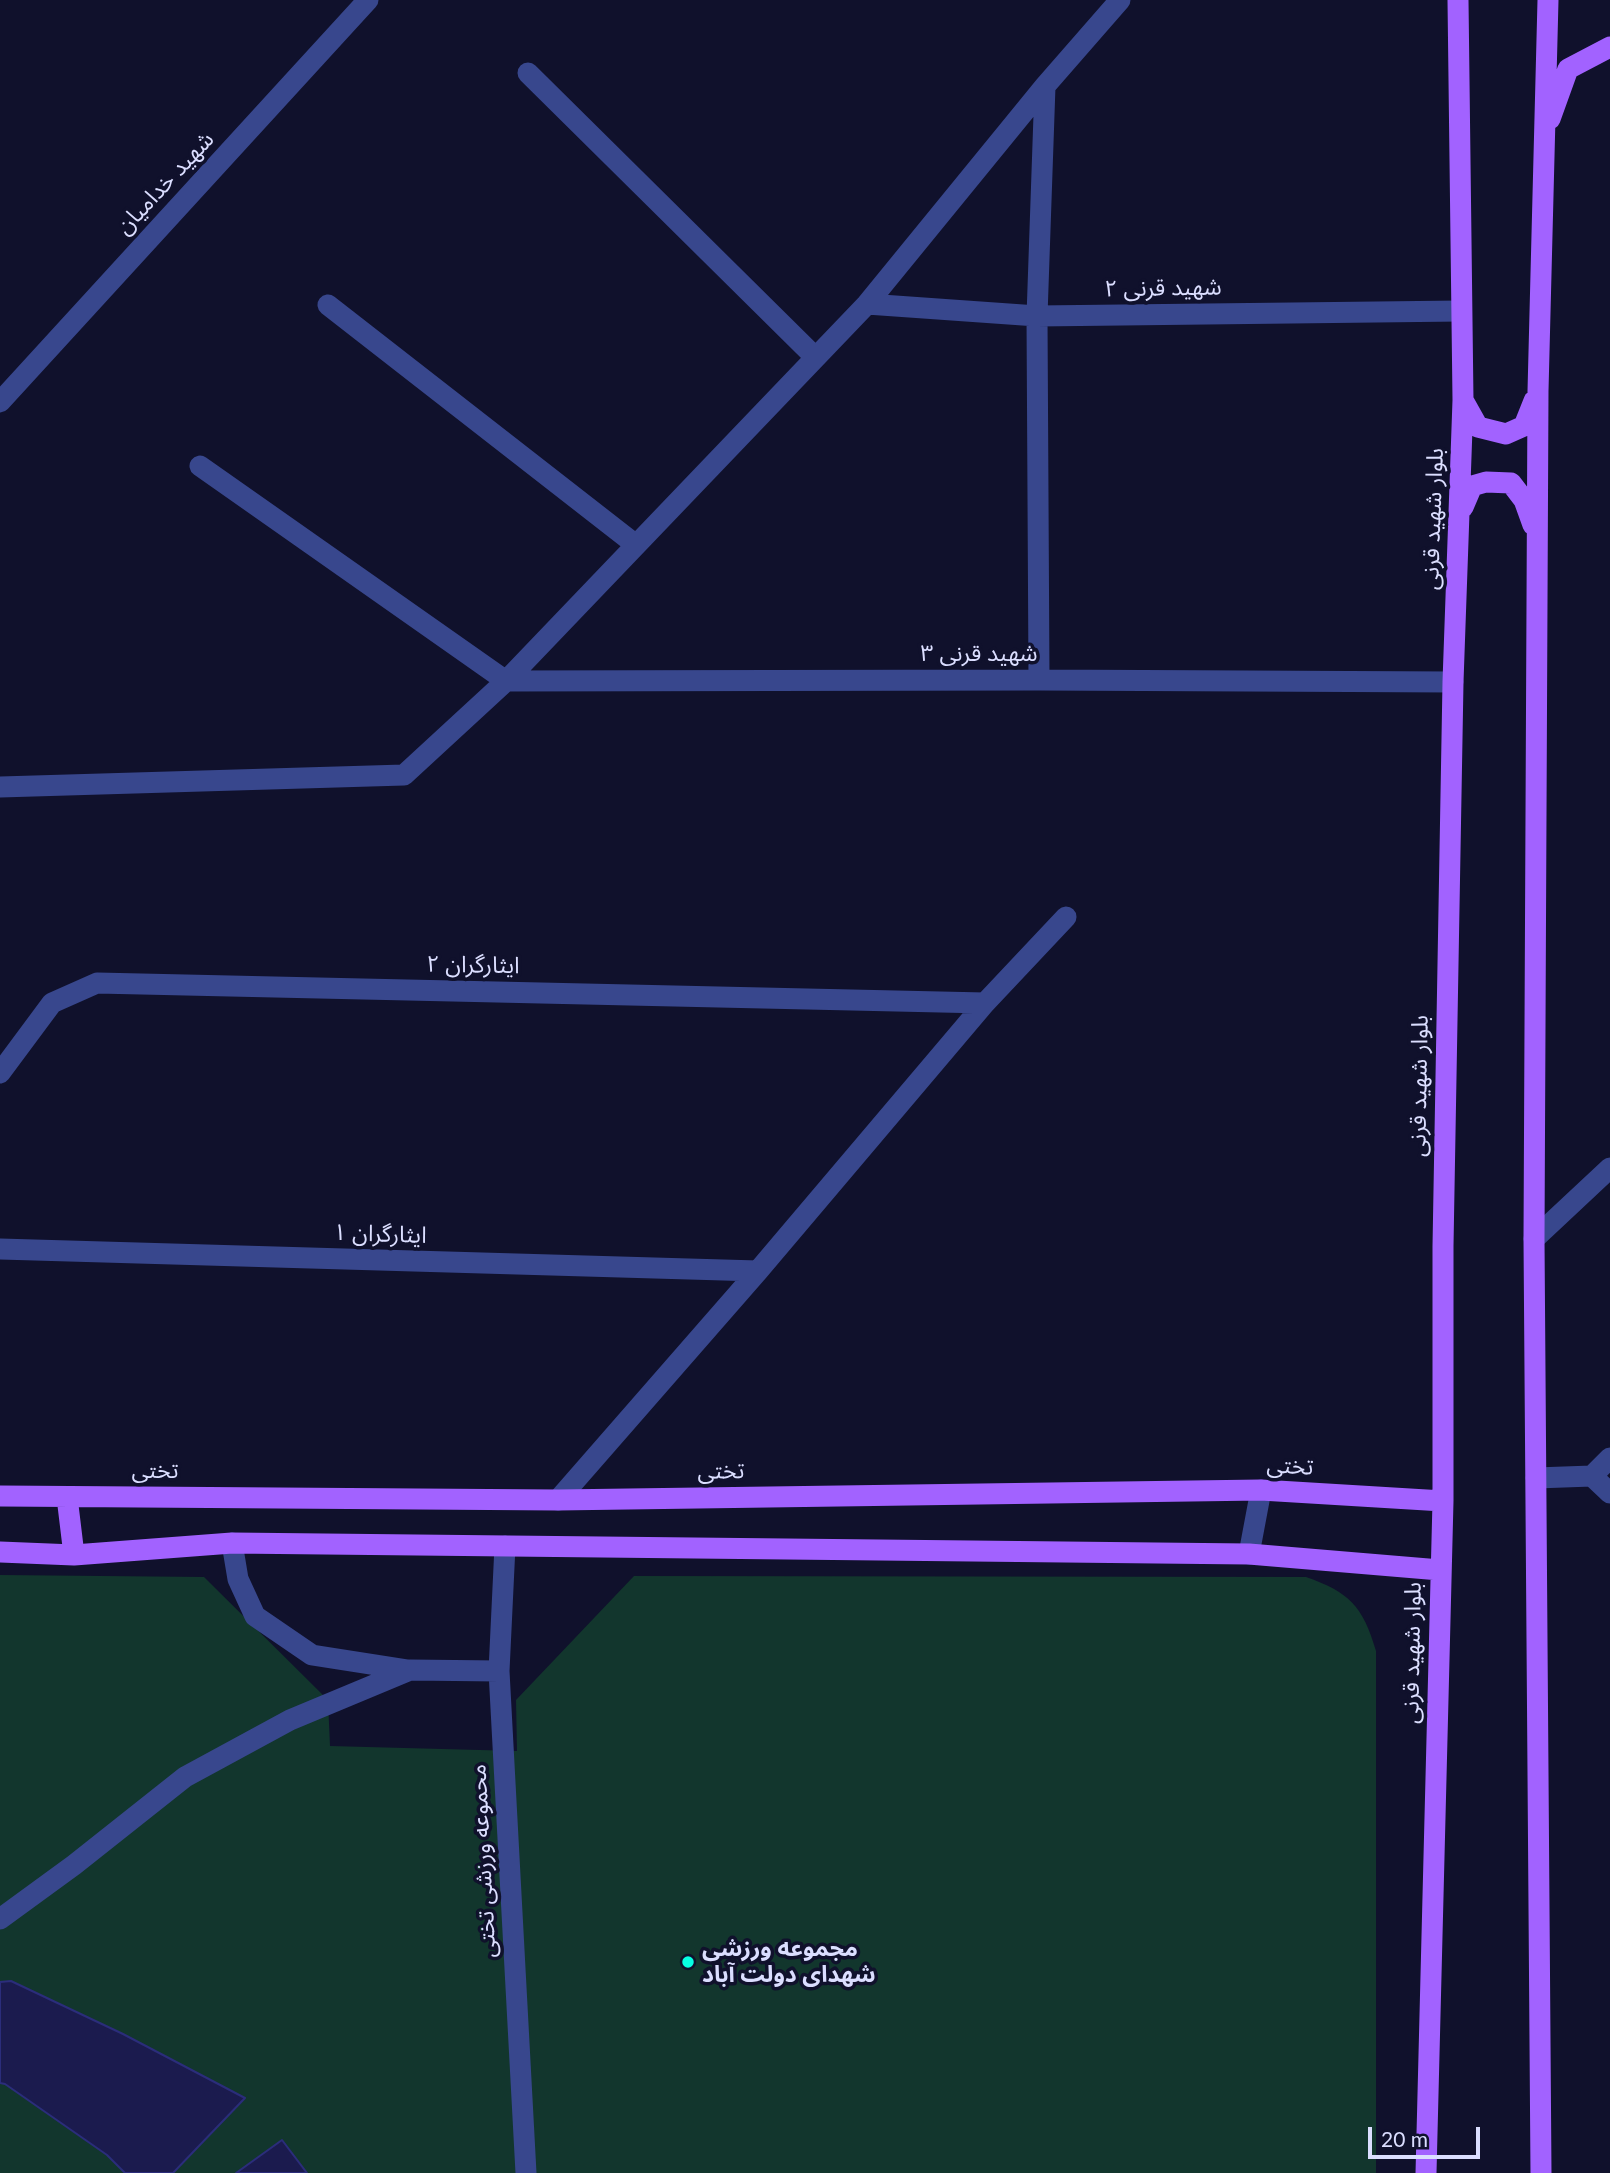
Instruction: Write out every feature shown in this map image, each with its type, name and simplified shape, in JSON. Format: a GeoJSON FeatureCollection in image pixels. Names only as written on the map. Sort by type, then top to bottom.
{"type":"FeatureCollection","features":[{"type":"Feature","properties":{"kind":"main road","name":"بلوار شهید قرنی"},"geometry":{"type":"LineString","coordinates":[[1426,2173],[1443,1502],[1443,1246],[1453,682],[1463,400],[1458,0]]}},
{"type":"Feature","properties":{"kind":"main road"},"geometry":{"type":"LineString","coordinates":[[1541,2173],[1534,1239],[1538,391],[1548,0]]}},
{"type":"Feature","properties":{"kind":"main road"},"geometry":{"type":"LineString","coordinates":[[1543,138],[1568,69],[1610,47]]}},
{"type":"Feature","properties":{"kind":"main road"},"geometry":{"type":"LineString","coordinates":[[1463,400],[1478,427],[1506,434],[1524,426],[1538,391]]}},
{"type":"Feature","properties":{"kind":"main road"},"geometry":{"type":"LineString","coordinates":[[1459,527],[1464,502],[1472,486],[1486,482],[1511,482],[1524,500],[1537,541]]}},
{"type":"Feature","properties":{"kind":"main road","name":"تختی"},"geometry":{"type":"LineString","coordinates":[[0,1496],[558,1500],[1261,1490],[1443,1502]]}},
{"type":"Feature","properties":{"kind":"main road"},"geometry":{"type":"LineString","coordinates":[[66,1497],[74,1555]]}},
{"type":"Feature","properties":{"kind":"main road"},"geometry":{"type":"LineString","coordinates":[[0,1552],[74,1555],[232,1543],[1249,1554],[1440,1570]]}},
{"type":"Feature","properties":{"kind":"street","name":"شهید خدامیان"},"geometry":{"type":"LineString","coordinates":[[0,402],[369,0]]}},
{"type":"Feature","properties":{"kind":"street"},"geometry":{"type":"LineString","coordinates":[[0,787],[404,775],[506,681],[867,304],[1045,86],[1120,0]]}},
{"type":"Feature","properties":{"kind":"street"},"geometry":{"type":"LineString","coordinates":[[528,73],[815,357]]}},
{"type":"Feature","properties":{"kind":"street"},"geometry":{"type":"LineString","coordinates":[[1039,680],[1037,316],[1045,86]]}},
{"type":"Feature","properties":{"kind":"street","name":"شهید قرنی ۲"},"geometry":{"type":"LineString","coordinates":[[867,304],[1037,316],[1461,311]]}},
{"type":"Feature","properties":{"kind":"street"},"geometry":{"type":"LineString","coordinates":[[328,305],[636,545]]}},
{"type":"Feature","properties":{"kind":"street"},"geometry":{"type":"LineString","coordinates":[[200,466],[506,681]]}},
{"type":"Feature","properties":{"kind":"street","name":"شهید قرنی ۳"},"geometry":{"type":"LineString","coordinates":[[506,681],[1453,682]]}},
{"type":"Feature","properties":{"kind":"street"},"geometry":{"type":"LineString","coordinates":[[558,1500],[758,1271],[985,1003],[1066,917]]}},
{"type":"Feature","properties":{"kind":"street","name":"ایثارگران ۲"},"geometry":{"type":"LineString","coordinates":[[0,1073],[52,1003],[97,983],[985,1003]]}},
{"type":"Feature","properties":{"kind":"street"},"geometry":{"type":"LineString","coordinates":[[1534,1239],[1610,1168]]}},
{"type":"Feature","properties":{"kind":"street","name":"ایثارگران ۱"},"geometry":{"type":"LineString","coordinates":[[0,1249],[758,1271]]}},
{"type":"Feature","properties":{"kind":"street"},"geometry":{"type":"LineString","coordinates":[[1536,1478],[1592,1476],[1610,1458]]}},
{"type":"Feature","properties":{"kind":"street"},"geometry":{"type":"LineString","coordinates":[[1592,1476],[1610,1493]]}},
{"type":"Feature","properties":{"kind":"street"},"geometry":{"type":"LineString","coordinates":[[1249,1554],[1261,1490]]}},
{"type":"Feature","properties":{"kind":"street"},"geometry":{"type":"LineString","coordinates":[[232,1543],[238,1579],[255,1616],[312,1655],[410,1670],[499,1671]]}},
{"type":"Feature","properties":{"kind":"street","name":"محموعه ورزشی تختی"},"geometry":{"type":"LineString","coordinates":[[505,1546],[499,1671],[526,2173]]}},
{"type":"Feature","properties":{"kind":"street"},"geometry":{"type":"LineString","coordinates":[[0,1919],[186,1777],[290,1720],[410,1670]]}},
{"type":"Feature","properties":{"kind":"green space","name":"مجموعه ورزشی شهدای دولت آباد"},"geometry":{"type":"Polygon","coordinates":[[[0,1575],[204,1577],[328,1700],[330,1746],[517,1751],[516,1700],[634,1576],[1306,1577],[1321,1583],[1344,1595],[1352,1603],[1366,1623],[1376,1651],[1376,2173],[0,2173],[0,1575]]]}},
{"type":"Feature","properties":{"kind":"building"},"geometry":{"type":"Polygon","coordinates":[[[11,1981],[123,2034],[245,2098],[173,2173],[125,2173],[107,2155],[0,2083],[0,1982],[11,1981]]]}},
{"type":"Feature","properties":{"kind":"building"},"geometry":{"type":"Polygon","coordinates":[[[282,2140],[307,2173],[236,2173],[282,2140]]]}},
{"type":"Feature","properties":{"kind":"place","name":"مجموعه ورزشی شهدای دولت آباد"},"geometry":{"type":"Point","coordinates":[688,1962]}}]}
